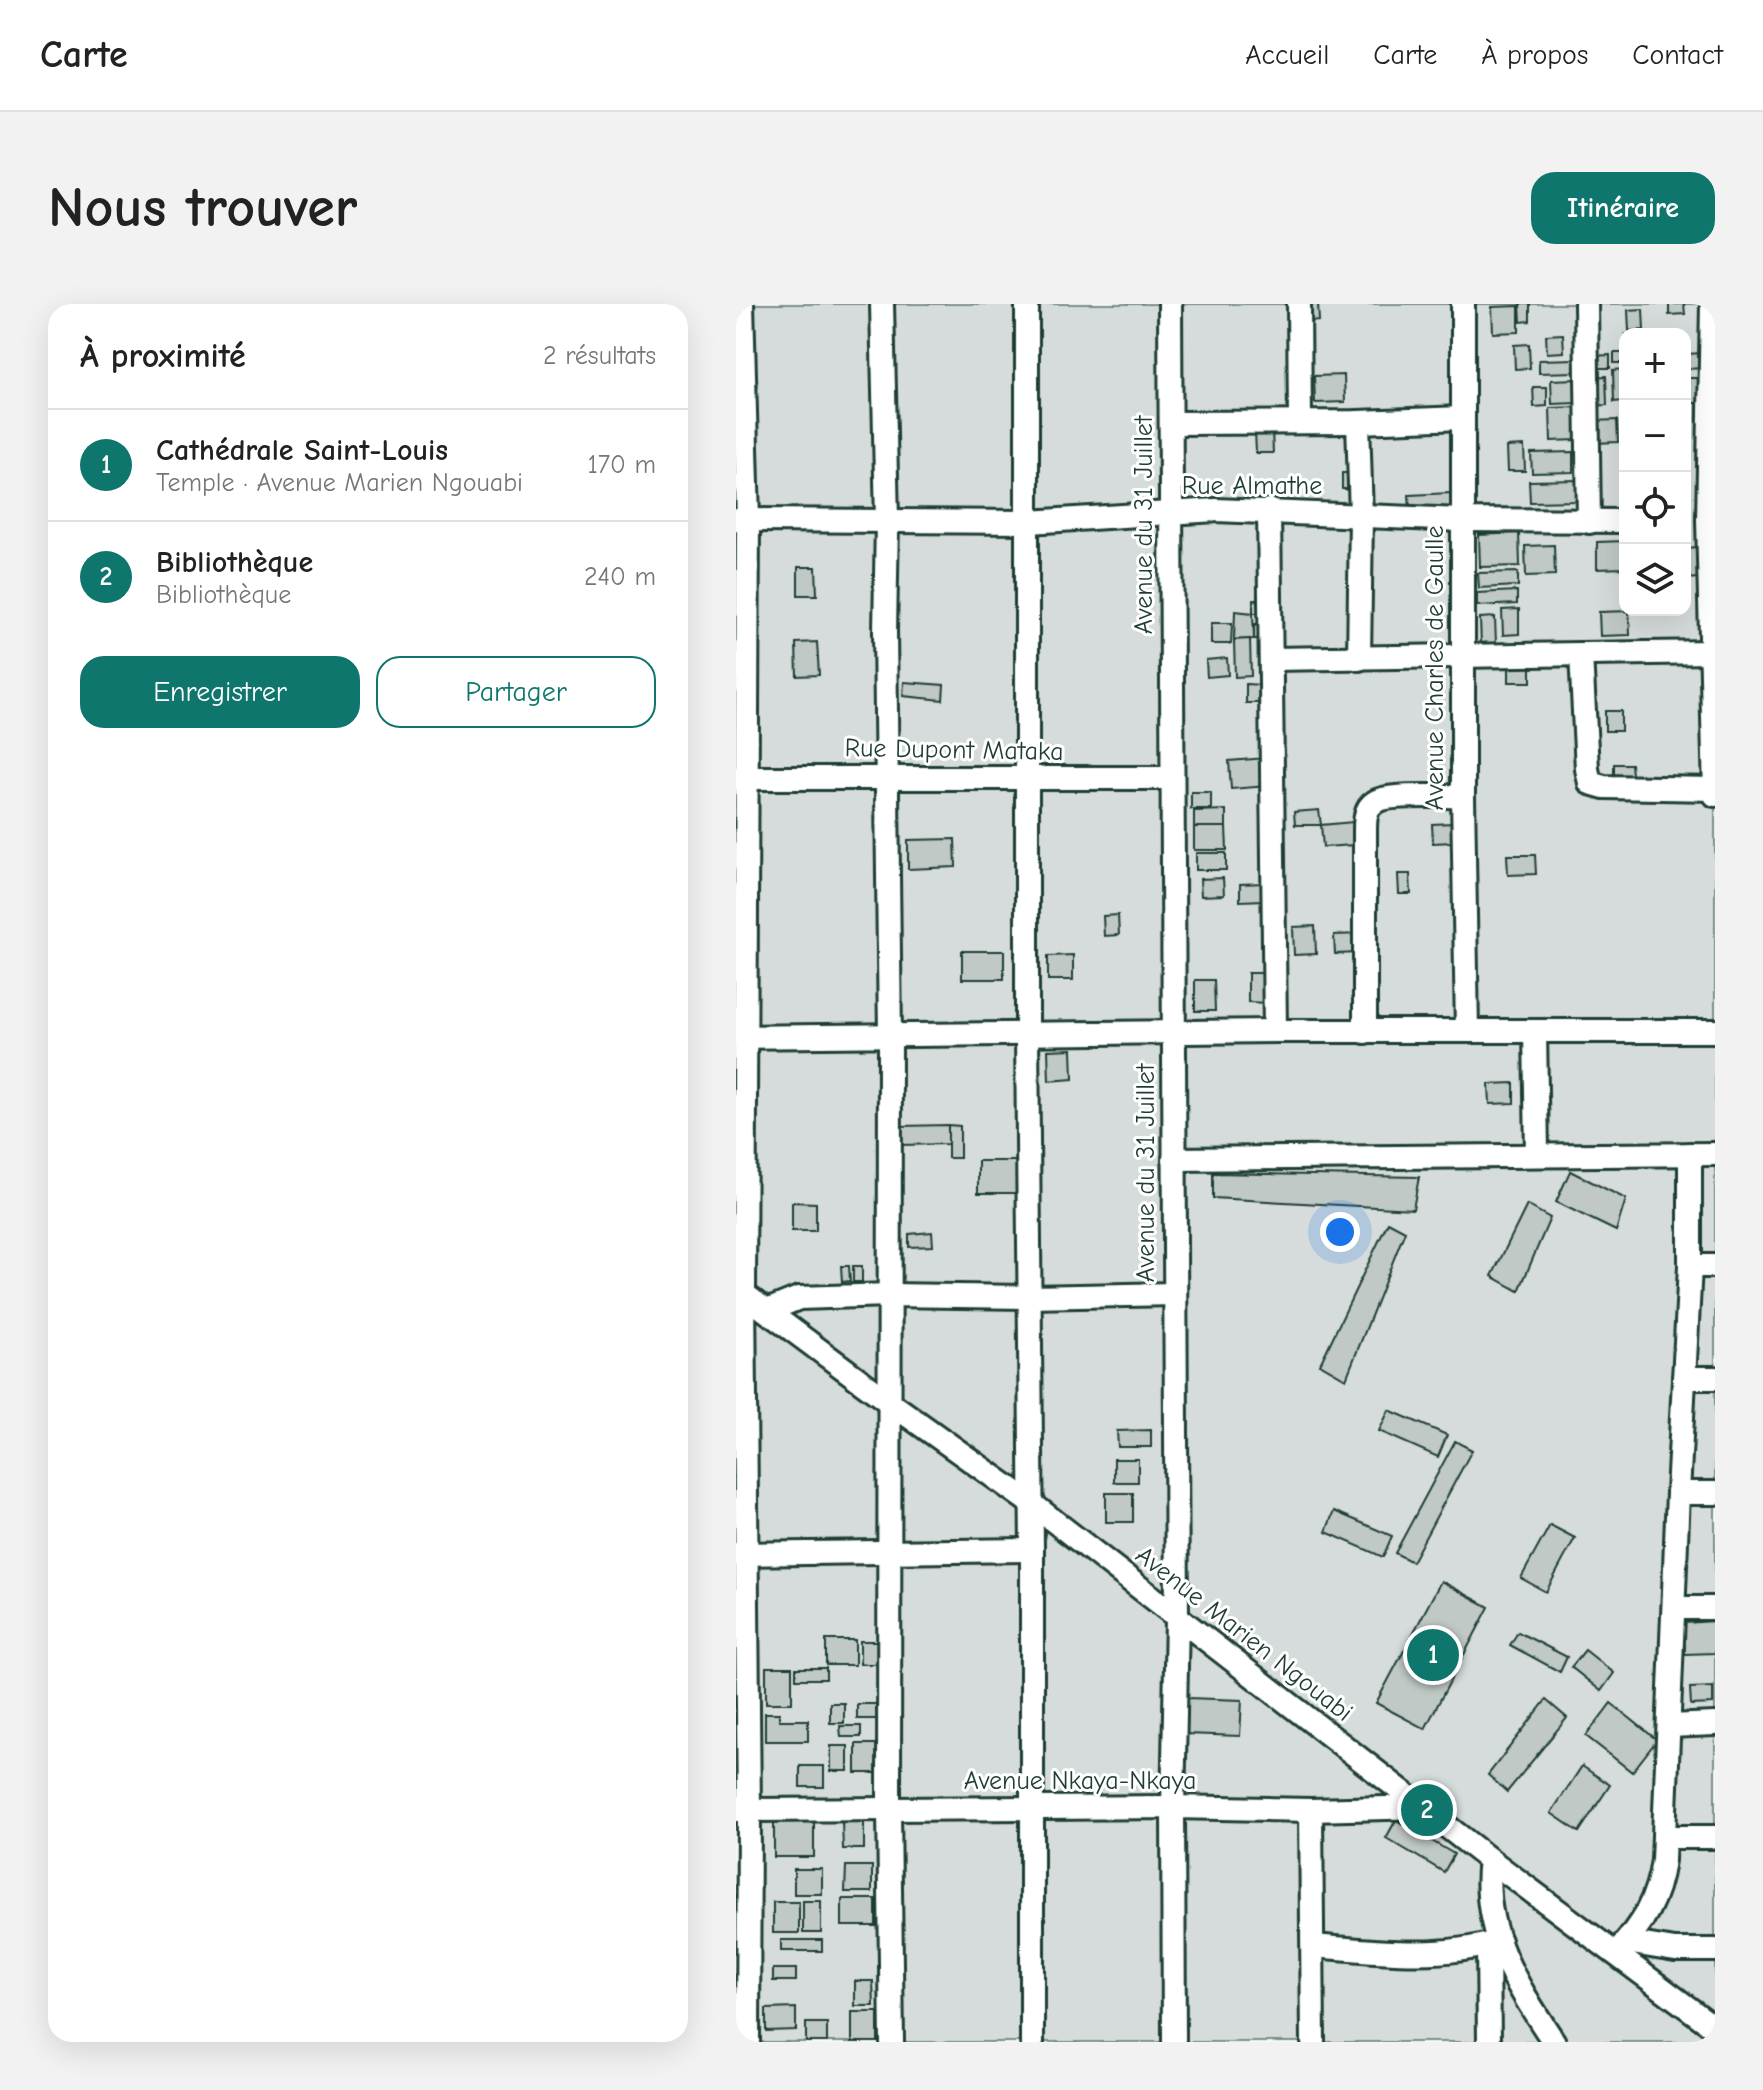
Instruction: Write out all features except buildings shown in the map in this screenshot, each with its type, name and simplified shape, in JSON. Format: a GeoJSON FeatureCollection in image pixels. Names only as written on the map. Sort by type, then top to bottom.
{"type":"FeatureCollection","features":[{"type":"Feature","properties":{"kind":"street"},"geometry":{"type":"LineString","coordinates":[[742,304],[740,1291],[743,1810],[748,2042]]}},
{"type":"Feature","properties":{"kind":"street"},"geometry":{"type":"LineString","coordinates":[[882,304],[887,521],[885,777],[890,1036],[889,1811],[892,2042]]}},
{"type":"Feature","properties":{"kind":"street"},"geometry":{"type":"LineString","coordinates":[[1027,304],[1032,2042]]}},
{"type":"Feature","properties":{"kind":"street","name":"Avenue du 31 Juillet"},"geometry":{"type":"LineString","coordinates":[[1170,304],[1177,1619],[1173,1807],[1174,2042]]}},
{"type":"Feature","properties":{"kind":"street"},"geometry":{"type":"LineString","coordinates":[[1299,304],[1300,421]]}},
{"type":"Feature","properties":{"kind":"street","name":"Avenue Charles de Gaulle"},"geometry":{"type":"LineString","coordinates":[[1463,304],[1463,796],[1467,1031]]}},
{"type":"Feature","properties":{"kind":"street"},"geometry":{"type":"LineString","coordinates":[[1586,304],[1589,522]]}},
{"type":"Feature","properties":{"kind":"street"},"geometry":{"type":"LineString","coordinates":[[1581,654],[1590,783],[1604,787],[1715,791],[1711,652],[1712,304]]}},
{"type":"Feature","properties":{"kind":"street"},"geometry":{"type":"LineString","coordinates":[[1171,423],[1463,418]]}},
{"type":"Feature","properties":{"kind":"street"},"geometry":{"type":"LineString","coordinates":[[1358,422],[1361,516],[1359,659]]}},
{"type":"Feature","properties":{"kind":"street","name":"Rue Almathe"},"geometry":{"type":"LineString","coordinates":[[742,520],[1029,522],[1216,510],[1269,510],[1462,520],[1619,521]]}},
{"type":"Feature","properties":{"kind":"street"},"geometry":{"type":"LineString","coordinates":[[1269,510],[1275,1031]]}},
{"type":"Feature","properties":{"kind":"street"},"geometry":{"type":"LineString","coordinates":[[1691,520],[1712,520]]}},
{"type":"Feature","properties":{"kind":"street"},"geometry":{"type":"LineString","coordinates":[[1272,659],[1711,652]]}},
{"type":"Feature","properties":{"kind":"street","name":"Rue Dupont Mataka"},"geometry":{"type":"LineString","coordinates":[[741,778],[1172,778]]}},
{"type":"Feature","properties":{"kind":"street"},"geometry":{"type":"LineString","coordinates":[[1365,1032],[1365,831],[1368,810],[1378,800],[1390,798],[1463,796]]}},
{"type":"Feature","properties":{"kind":"street"},"geometry":{"type":"LineString","coordinates":[[1535,1031],[1537,1154]]}},
{"type":"Feature","properties":{"kind":"street"},"geometry":{"type":"LineString","coordinates":[[741,1036],[1715,1031]]}},
{"type":"Feature","properties":{"kind":"street"},"geometry":{"type":"LineString","coordinates":[[1621,1947],[1641,1926],[1657,1892],[1665,1837],[1690,1266],[1690,1154]]}},
{"type":"Feature","properties":{"kind":"street"},"geometry":{"type":"LineString","coordinates":[[1174,1159],[1715,1154]]}},
{"type":"Feature","properties":{"kind":"street"},"geometry":{"type":"LineString","coordinates":[[1690,1266],[1715,1266]]}},
{"type":"Feature","properties":{"kind":"street","name":"Avenue Marien Ngouabi"},"geometry":{"type":"LineString","coordinates":[[740,1291],[1032,1504],[1490,1860],[1621,1947],[1715,2028]]}},
{"type":"Feature","properties":{"kind":"street"},"geometry":{"type":"LineString","coordinates":[[767,1311],[799,1298],[1175,1294]]}},
{"type":"Feature","properties":{"kind":"street"},"geometry":{"type":"LineString","coordinates":[[1684,1378],[1715,1378]]}},
{"type":"Feature","properties":{"kind":"street"},"geometry":{"type":"LineString","coordinates":[[1678,1493],[1715,1493]]}},
{"type":"Feature","properties":{"kind":"street"},"geometry":{"type":"LineString","coordinates":[[741,1554],[1032,1550]]}},
{"type":"Feature","properties":{"kind":"street"},"geometry":{"type":"LineString","coordinates":[[1674,1608],[1715,1608]]}},
{"type":"Feature","properties":{"kind":"street"},"geometry":{"type":"LineString","coordinates":[[1669,1726],[1715,1724]]}},
{"type":"Feature","properties":{"kind":"street","name":"Avenue Nkaya-Nkaya"},"geometry":{"type":"LineString","coordinates":[[743,1810],[889,1811],[1031,1807],[1311,1810],[1424,1807]]}},
{"type":"Feature","properties":{"kind":"street"},"geometry":{"type":"LineString","coordinates":[[1311,1810],[1313,2042]]}},
{"type":"Feature","properties":{"kind":"street"},"geometry":{"type":"LineString","coordinates":[[1665,1837],[1715,1837]]}},
{"type":"Feature","properties":{"kind":"street"},"geometry":{"type":"LineString","coordinates":[[1489,2042],[1494,1943],[1486,1882],[1490,1860]]}},
{"type":"Feature","properties":{"kind":"street"},"geometry":{"type":"LineString","coordinates":[[1313,1946],[1420,1952],[1452,1951],[1494,1943]]}},
{"type":"Feature","properties":{"kind":"street"},"geometry":{"type":"LineString","coordinates":[[1494,1943],[1516,1984],[1554,2042]]}},
{"type":"Feature","properties":{"kind":"street"},"geometry":{"type":"LineString","coordinates":[[1621,1947],[1715,1950]]}},
{"type":"Feature","properties":{"kind":"shaded area"},"geometry":{"type":"Polygon","coordinates":[[[736,304],[1715,304],[1715,2042],[736,2042],[736,304]]]}},
{"type":"Feature","properties":{"kind":"place","name":"Cathédrale Saint-Louis"},"geometry":{"type":"Point","coordinates":[1433,1655]}},
{"type":"Feature","properties":{"kind":"place","name":"Bibliothèque"},"geometry":{"type":"Point","coordinates":[1427,1810]}}]}
